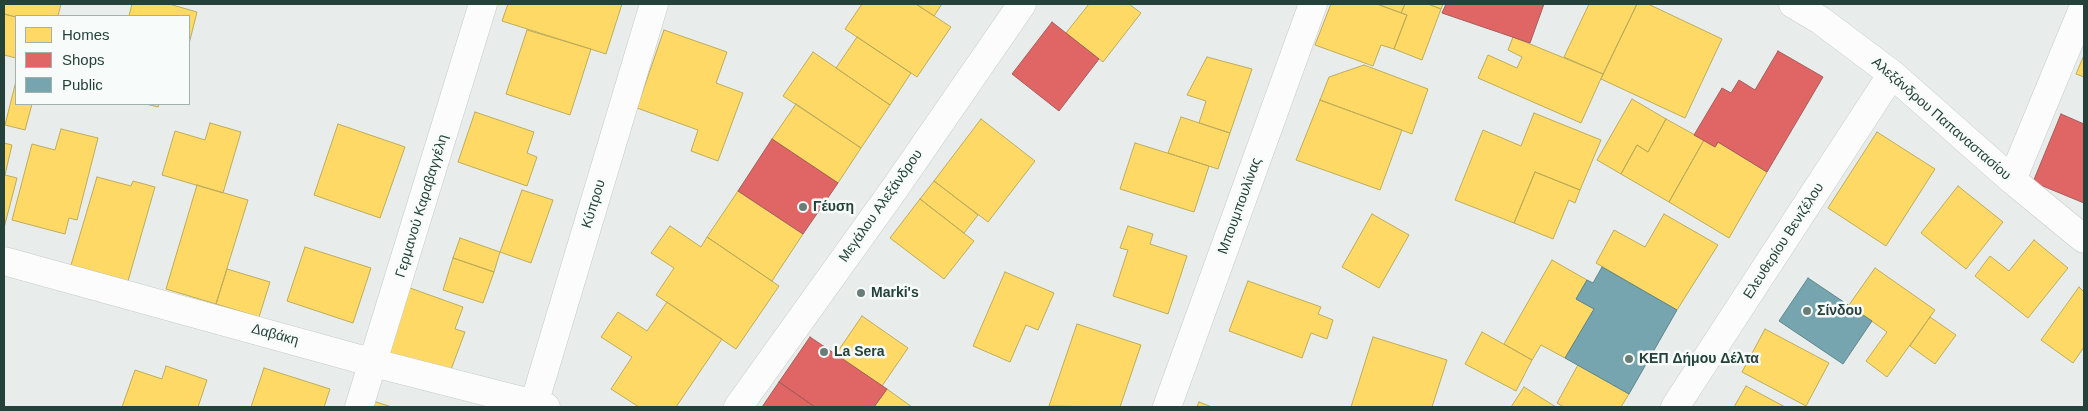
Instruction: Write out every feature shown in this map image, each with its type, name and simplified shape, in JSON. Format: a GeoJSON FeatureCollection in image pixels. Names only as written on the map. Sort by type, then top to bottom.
{"type":"FeatureCollection","features":[{"type":"Feature","properties":{"kind":"street","name":"Γερμανού Καραβαγγέλη"},"geometry":{"type":"LineString","coordinates":[[359,407],[483,4]]}},
{"type":"Feature","properties":{"kind":"street","name":"Κύπρου"},"geometry":{"type":"LineString","coordinates":[[540,406],[654,4]]}},
{"type":"Feature","properties":{"kind":"street","name":"Μεγάλου Αλεξάνδρου"},"geometry":{"type":"LineString","coordinates":[[738,407],[895,188],[1022,4]]}},
{"type":"Feature","properties":{"kind":"street","name":"Μπουμπουλίνας"},"geometry":{"type":"LineString","coordinates":[[1167,407],[1313,4]]}},
{"type":"Feature","properties":{"kind":"street","name":"Αλεξάνδρου Παπαναστασίου"},"geometry":{"type":"LineString","coordinates":[[1793,4],[1824,12],[2012,180],[2084,239]]}},
{"type":"Feature","properties":{"kind":"street"},"geometry":{"type":"LineString","coordinates":[[2012,180],[2084,6]]}},
{"type":"Feature","properties":{"kind":"street","name":"Ελευθερίου Βενιζέλου"},"geometry":{"type":"LineString","coordinates":[[1675,407],[1892,74]]}},
{"type":"Feature","properties":{"kind":"street","name":"Δαβάκη"},"geometry":{"type":"LineString","coordinates":[[4,261],[374,363],[540,406]]}},
{"type":"Feature","properties":{"kind":"building: Homes"},"geometry":{"type":"Polygon","coordinates":[[[4,4],[61,4],[58,15],[15,15],[15,17],[4,14],[4,4]]]}},
{"type":"Feature","properties":{"kind":"building: Homes"},"geometry":{"type":"Polygon","coordinates":[[[132,4],[169,4],[197,12],[190,40],[190,15],[129,15],[132,4]]]}},
{"type":"Feature","properties":{"kind":"building: Homes"},"geometry":{"type":"Polygon","coordinates":[[[508,4],[622,4],[606,54],[502,21],[508,4]]]}},
{"type":"Feature","properties":{"kind":"building: Homes"},"geometry":{"type":"Polygon","coordinates":[[[862,4],[916,4],[951,27],[917,77],[845,29],[862,4]]]}},
{"type":"Feature","properties":{"kind":"building: Homes"},"geometry":{"type":"Polygon","coordinates":[[[916,4],[942,4],[934,16],[916,4]]]}},
{"type":"Feature","properties":{"kind":"building: Homes"},"geometry":{"type":"Polygon","coordinates":[[[1089,4],[1129,4],[1141,13],[1103,62],[1066,33],[1089,4]]]}},
{"type":"Feature","properties":{"kind":"building: Homes"},"geometry":{"type":"Polygon","coordinates":[[[1331,4],[1377,4],[1407,15],[1394,49],[1381,45],[1373,66],[1315,45],[1331,4]]]}},
{"type":"Feature","properties":{"kind":"building: Homes"},"geometry":{"type":"Polygon","coordinates":[[[1377,4],[1405,4],[1401,13],[1377,4]]]}},
{"type":"Feature","properties":{"kind":"building: Homes"},"geometry":{"type":"Polygon","coordinates":[[[1405,4],[1428,4],[1441,9],[1422,60],[1394,49],[1407,15],[1401,13],[1405,4]]]}},
{"type":"Feature","properties":{"kind":"building: Homes"},"geometry":{"type":"Polygon","coordinates":[[[1428,4],[1443,4],[1441,9],[1428,4]]]}},
{"type":"Feature","properties":{"kind":"building: Homes"},"geometry":{"type":"Polygon","coordinates":[[[1589,4],[1637,4],[1603,74],[1564,57],[1589,4]]]}},
{"type":"Feature","properties":{"kind":"building: Homes"},"geometry":{"type":"Polygon","coordinates":[[[1637,4],[1648,4],[1722,39],[1685,118],[1601,79],[1637,4]]]}},
{"type":"Feature","properties":{"kind":"building: Homes"},"geometry":{"type":"Polygon","coordinates":[[[4,14],[15,17],[15,58],[4,55],[4,14]]]}},
{"type":"Feature","properties":{"kind":"building: Homes"},"geometry":{"type":"Polygon","coordinates":[[[527,30],[591,49],[570,115],[506,94],[527,30]]]}},
{"type":"Feature","properties":{"kind":"building: Homes"},"geometry":{"type":"Polygon","coordinates":[[[664,30],[727,52],[716,83],[743,93],[718,161],[691,151],[698,130],[637,108],[664,30]]]}},
{"type":"Feature","properties":{"kind":"building: Homes"},"geometry":{"type":"Polygon","coordinates":[[[857,37],[911,73],[890,105],[836,68],[857,37]]]}},
{"type":"Feature","properties":{"kind":"building: Homes"},"geometry":{"type":"Polygon","coordinates":[[[1513,37],[1603,74],[1581,123],[1478,78],[1488,55],[1517,68],[1522,57],[1508,50],[1513,37]]]}},
{"type":"Feature","properties":{"kind":"building: Homes"},"geometry":{"type":"Polygon","coordinates":[[[813,52],[890,105],[861,148],[783,96],[813,52]]]}},
{"type":"Feature","properties":{"kind":"building: Homes"},"geometry":{"type":"Polygon","coordinates":[[[2084,55],[2084,77],[2076,74],[2084,55]]]}},
{"type":"Feature","properties":{"kind":"building: Homes"},"geometry":{"type":"Polygon","coordinates":[[[1207,57],[1252,69],[1230,133],[1199,123],[1206,101],[1187,95],[1207,57]]]}},
{"type":"Feature","properties":{"kind":"building: Homes"},"geometry":{"type":"Polygon","coordinates":[[[1364,65],[1428,89],[1412,134],[1320,100],[1329,77],[1364,65]]]}},
{"type":"Feature","properties":{"kind":"building: Homes"},"geometry":{"type":"Polygon","coordinates":[[[15,85],[15,105],[32,105],[25,130],[5,125],[15,85]]]}},
{"type":"Feature","properties":{"kind":"building: Homes"},"geometry":{"type":"Polygon","coordinates":[[[1632,99],[1666,119],[1648,152],[1637,145],[1621,174],[1597,160],[1632,99]]]}},
{"type":"Feature","properties":{"kind":"building: Homes"},"geometry":{"type":"Polygon","coordinates":[[[1320,100],[1402,130],[1380,190],[1296,160],[1320,100]]]}},
{"type":"Feature","properties":{"kind":"building: Homes"},"geometry":{"type":"Polygon","coordinates":[[[796,104],[861,148],[838,183],[772,139],[796,104]]]}},
{"type":"Feature","properties":{"kind":"building: Homes"},"geometry":{"type":"Polygon","coordinates":[[[475,112],[534,132],[527,153],[537,157],[527,186],[458,162],[475,112]]]}},
{"type":"Feature","properties":{"kind":"building: Homes"},"geometry":{"type":"Polygon","coordinates":[[[1534,113],[1601,140],[1580,190],[1535,172],[1514,223],[1455,200],[1483,130],[1521,146],[1534,113]]]}},
{"type":"Feature","properties":{"kind":"building: Homes"},"geometry":{"type":"Polygon","coordinates":[[[1181,117],[1230,133],[1218,169],[1168,153],[1181,117]]]}},
{"type":"Feature","properties":{"kind":"building: Homes"},"geometry":{"type":"Polygon","coordinates":[[[981,119],[1035,161],[988,222],[934,181],[981,119]]]}},
{"type":"Feature","properties":{"kind":"building: Homes"},"geometry":{"type":"Polygon","coordinates":[[[1666,119],[1704,140],[1669,202],[1621,174],[1637,145],[1648,152],[1666,119]]]}},
{"type":"Feature","properties":{"kind":"building: Homes"},"geometry":{"type":"Polygon","coordinates":[[[210,123],[241,132],[223,193],[162,175],[175,131],[205,140],[210,123]]]}},
{"type":"Feature","properties":{"kind":"building: Homes"},"geometry":{"type":"Polygon","coordinates":[[[338,124],[405,147],[380,218],[314,195],[338,124]]]}},
{"type":"Feature","properties":{"kind":"building: Homes"},"geometry":{"type":"Polygon","coordinates":[[[61,129],[98,138],[77,220],[69,218],[65,234],[12,220],[32,144],[55,150],[61,129]]]}},
{"type":"Feature","properties":{"kind":"building: Homes"},"geometry":{"type":"Polygon","coordinates":[[[1877,132],[1935,169],[1886,246],[1828,208],[1877,132]]]}},
{"type":"Feature","properties":{"kind":"building: Homes"},"geometry":{"type":"Polygon","coordinates":[[[1704,140],[1715,147],[1718,142],[1767,172],[1729,238],[1669,202],[1704,140]]]}},
{"type":"Feature","properties":{"kind":"building: Homes"},"geometry":{"type":"Polygon","coordinates":[[[4,143],[12,145],[5,175],[17,178],[4,228],[4,143]]]}},
{"type":"Feature","properties":{"kind":"building: Homes"},"geometry":{"type":"Polygon","coordinates":[[[1135,143],[1209,166],[1194,212],[1120,189],[1135,143]]]}},
{"type":"Feature","properties":{"kind":"building: Homes"},"geometry":{"type":"Polygon","coordinates":[[[1535,172],[1580,190],[1575,203],[1569,200],[1553,239],[1514,223],[1535,172]]]}},
{"type":"Feature","properties":{"kind":"building: Homes"},"geometry":{"type":"Polygon","coordinates":[[[97,177],[131,186],[133,181],[155,187],[128,281],[71,265],[97,177]]]}},
{"type":"Feature","properties":{"kind":"building: Homes"},"geometry":{"type":"Polygon","coordinates":[[[934,181],[978,215],[964,233],[920,199],[934,181]]]}},
{"type":"Feature","properties":{"kind":"building: Homes"},"geometry":{"type":"Polygon","coordinates":[[[197,185],[248,200],[216,304],[166,289],[197,185]]]}},
{"type":"Feature","properties":{"kind":"building: Homes"},"geometry":{"type":"Polygon","coordinates":[[[1958,186],[2003,222],[1966,269],[1921,233],[1958,186]]]}},
{"type":"Feature","properties":{"kind":"building: Homes"},"geometry":{"type":"Polygon","coordinates":[[[522,190],[553,200],[531,263],[500,252],[522,190]]]}},
{"type":"Feature","properties":{"kind":"building: Homes"},"geometry":{"type":"Polygon","coordinates":[[[738,191],[803,234],[772,281],[707,237],[738,191]]]}},
{"type":"Feature","properties":{"kind":"building: Homes"},"geometry":{"type":"Polygon","coordinates":[[[920,199],[974,241],[944,279],[890,238],[920,199]]]}},
{"type":"Feature","properties":{"kind":"building: Homes"},"geometry":{"type":"Polygon","coordinates":[[[1372,214],[1409,235],[1379,288],[1342,267],[1372,214]]]}},
{"type":"Feature","properties":{"kind":"building: Homes"},"geometry":{"type":"Polygon","coordinates":[[[1664,214],[1718,245],[1677,310],[1596,263],[1614,230],[1645,247],[1664,214]]]}},
{"type":"Feature","properties":{"kind":"building: Homes"},"geometry":{"type":"Polygon","coordinates":[[[670,226],[701,247],[707,237],[779,286],[736,349],[656,295],[674,268],[651,253],[670,226]]]}},
{"type":"Feature","properties":{"kind":"building: Homes"},"geometry":{"type":"Polygon","coordinates":[[[1128,226],[1153,234],[1150,244],[1187,256],[1168,314],[1113,296],[1128,250],[1120,248],[1128,226]]]}},
{"type":"Feature","properties":{"kind":"building: Homes"},"geometry":{"type":"Polygon","coordinates":[[[460,238],[500,252],[494,272],[453,258],[460,238]]]}},
{"type":"Feature","properties":{"kind":"building: Homes"},"geometry":{"type":"Polygon","coordinates":[[[2034,240],[2068,268],[2028,318],[1975,276],[1990,256],[2009,271],[2034,240]]]}},
{"type":"Feature","properties":{"kind":"building: Homes"},"geometry":{"type":"Polygon","coordinates":[[[305,247],[371,268],[353,323],[287,301],[305,247]]]}},
{"type":"Feature","properties":{"kind":"building: Homes"},"geometry":{"type":"Polygon","coordinates":[[[453,258],[494,272],[483,303],[443,290],[453,258]]]}},
{"type":"Feature","properties":{"kind":"building: Homes"},"geometry":{"type":"Polygon","coordinates":[[[1552,260],[1587,280],[1576,299],[1594,309],[1565,358],[1541,345],[1532,360],[1504,344],[1552,260]]]}},
{"type":"Feature","properties":{"kind":"building: Homes"},"geometry":{"type":"Polygon","coordinates":[[[1875,268],[1935,310],[1887,377],[1866,361],[1887,332],[1849,305],[1875,268]]]}},
{"type":"Feature","properties":{"kind":"building: Homes"},"geometry":{"type":"Polygon","coordinates":[[[227,269],[270,282],[259,317],[216,304],[227,269]]]}},
{"type":"Feature","properties":{"kind":"building: Homes"},"geometry":{"type":"Polygon","coordinates":[[[1005,272],[1054,293],[1038,330],[1026,325],[1010,362],[973,346],[1005,272]]]}},
{"type":"Feature","properties":{"kind":"building: Homes"},"geometry":{"type":"Polygon","coordinates":[[[1248,281],[1321,307],[1318,314],[1333,320],[1327,339],[1311,333],[1302,358],[1229,331],[1248,281]]]}},
{"type":"Feature","properties":{"kind":"building: Homes"},"geometry":{"type":"Polygon","coordinates":[[[2079,287],[2084,292],[2084,347],[2073,363],[2041,340],[2079,287]]]}},
{"type":"Feature","properties":{"kind":"building: Homes"},"geometry":{"type":"Polygon","coordinates":[[[410,288],[463,307],[455,329],[465,332],[449,375],[387,352],[410,288]]]}},
{"type":"Feature","properties":{"kind":"building: Homes"},"geometry":{"type":"Polygon","coordinates":[[[667,302],[722,339],[676,407],[639,407],[611,389],[632,357],[601,337],[618,312],[647,331],[667,302]]]}},
{"type":"Feature","properties":{"kind":"building: Homes"},"geometry":{"type":"Polygon","coordinates":[[[862,316],[908,348],[882,386],[836,354],[862,316]]]}},
{"type":"Feature","properties":{"kind":"building: Homes"},"geometry":{"type":"Polygon","coordinates":[[[1930,317],[1956,335],[1935,364],[1910,346],[1930,317]]]}},
{"type":"Feature","properties":{"kind":"building: Homes"},"geometry":{"type":"Polygon","coordinates":[[[1077,324],[1141,345],[1120,407],[1049,406],[1077,324]]]}},
{"type":"Feature","properties":{"kind":"building: Homes"},"geometry":{"type":"Polygon","coordinates":[[[1765,329],[1829,363],[1806,406],[1742,372],[1765,329]]]}},
{"type":"Feature","properties":{"kind":"building: Homes"},"geometry":{"type":"Polygon","coordinates":[[[1482,332],[1532,360],[1516,391],[1465,364],[1482,332]]]}},
{"type":"Feature","properties":{"kind":"building: Homes"},"geometry":{"type":"Polygon","coordinates":[[[1373,337],[1447,360],[1432,407],[1351,407],[1373,337]]]}},
{"type":"Feature","properties":{"kind":"building: Homes"},"geometry":{"type":"Polygon","coordinates":[[[1578,365],[1629,394],[1621,407],[1564,407],[1557,403],[1578,365]]]}},
{"type":"Feature","properties":{"kind":"building: Homes"},"geometry":{"type":"Polygon","coordinates":[[[166,366],[207,380],[198,407],[122,407],[135,370],[162,379],[166,366]]]}},
{"type":"Feature","properties":{"kind":"building: Homes"},"geometry":{"type":"Polygon","coordinates":[[[264,368],[330,389],[324,407],[251,407],[264,368]]]}},
{"type":"Feature","properties":{"kind":"building: Homes"},"geometry":{"type":"Polygon","coordinates":[[[1746,386],[1785,407],[1734,407],[1746,386]]]}},
{"type":"Feature","properties":{"kind":"building: Homes"},"geometry":{"type":"Polygon","coordinates":[[[1524,387],[1556,407],[1511,407],[1524,387]]]}},
{"type":"Feature","properties":{"kind":"building: Homes"},"geometry":{"type":"Polygon","coordinates":[[[887,389],[912,407],[874,407],[887,389]]]}},
{"type":"Feature","properties":{"kind":"building: Homes"},"geometry":{"type":"Polygon","coordinates":[[[373,401],[392,407],[371,407],[373,401]]]}},
{"type":"Feature","properties":{"kind":"building: Homes"},"geometry":{"type":"Polygon","coordinates":[[[1199,402],[1212,407],[1197,407],[1199,402]]]}},
{"type":"Feature","properties":{"kind":"building: Shops"},"geometry":{"type":"Polygon","coordinates":[[[1446,4],[1544,4],[1530,43],[1442,13],[1446,4]]]}},
{"type":"Feature","properties":{"kind":"building: Shops"},"geometry":{"type":"Polygon","coordinates":[[[1052,22],[1099,59],[1059,111],[1012,74],[1052,22]]]}},
{"type":"Feature","properties":{"kind":"building: Shops"},"geometry":{"type":"Polygon","coordinates":[[[1778,51],[1823,77],[1767,172],[1718,142],[1715,147],[1694,135],[1722,88],[1731,93],[1739,80],[1755,90],[1778,51]]]}},
{"type":"Feature","properties":{"kind":"building: Shops"},"geometry":{"type":"Polygon","coordinates":[[[2061,114],[2084,124],[2084,203],[2033,182],[2061,114]]]}},
{"type":"Feature","properties":{"kind":"building: Shops"},"geometry":{"type":"Polygon","coordinates":[[[772,139],[838,183],[803,234],[738,191],[772,139]]]}},
{"type":"Feature","properties":{"kind":"building: Shops"},"geometry":{"type":"Polygon","coordinates":[[[810,337],[887,389],[874,407],[815,407],[779,382],[810,337]]]}},
{"type":"Feature","properties":{"kind":"building: Shops"},"geometry":{"type":"Polygon","coordinates":[[[779,382],[815,407],[762,407],[779,382]]]}},
{"type":"Feature","properties":{"kind":"building: Public"},"geometry":{"type":"Polygon","coordinates":[[[1602,267],[1677,310],[1629,394],[1565,358],[1594,309],[1576,299],[1587,280],[1593,283],[1602,267]]]}},
{"type":"Feature","properties":{"kind":"building: Public"},"geometry":{"type":"Polygon","coordinates":[[[1808,278],[1872,321],[1843,364],[1779,321],[1808,278]]]}},
{"type":"Feature","properties":{"kind":"place","name":"Γέυση"},"geometry":{"type":"Point","coordinates":[803,207]}},
{"type":"Feature","properties":{"kind":"place","name":"Marki's"},"geometry":{"type":"Point","coordinates":[861,293]}},
{"type":"Feature","properties":{"kind":"place","name":"Σίνδου"},"geometry":{"type":"Point","coordinates":[1807,311]}},
{"type":"Feature","properties":{"kind":"place","name":"La Sera"},"geometry":{"type":"Point","coordinates":[824,352]}},
{"type":"Feature","properties":{"kind":"place","name":"ΚΕΠ Δήμου Δέλτα"},"geometry":{"type":"Point","coordinates":[1629,359]}}]}
